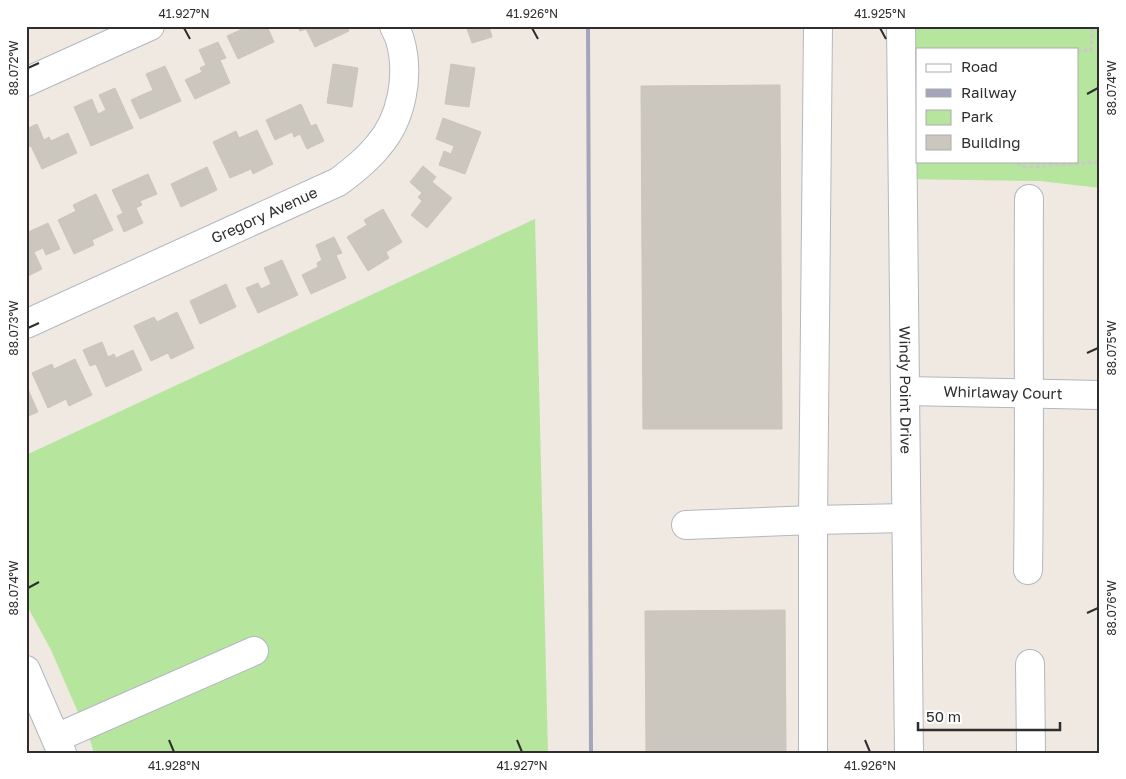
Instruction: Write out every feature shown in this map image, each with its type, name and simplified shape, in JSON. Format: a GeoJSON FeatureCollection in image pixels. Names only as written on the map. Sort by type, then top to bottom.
{"type":"FeatureCollection","features":[{"type":"Feature","properties":{"kind":"street"},"geometry":{"type":"LineString","coordinates":[[26,82],[150,26]]}},
{"type":"Feature","properties":{"kind":"street","name":"Gregory Avenue"},"geometry":{"type":"LineString","coordinates":[[26,324],[338,182],[365,161],[380,145],[388,131],[397,113],[403,91],[405,73],[400,40],[394,26]]}},
{"type":"Feature","properties":{"kind":"street"},"geometry":{"type":"LineString","coordinates":[[813,753],[812,520],[818,26]]}},
{"type":"Feature","properties":{"kind":"street","name":"Windy Point Drive"},"geometry":{"type":"LineString","coordinates":[[901,26],[909,753]]}},
{"type":"Feature","properties":{"kind":"street"},"geometry":{"type":"LineString","coordinates":[[1028,199],[1028,570]]}},
{"type":"Feature","properties":{"kind":"street","name":"Whirlaway Court"},"geometry":{"type":"LineString","coordinates":[[904,391],[1100,395]]}},
{"type":"Feature","properties":{"kind":"street"},"geometry":{"type":"LineString","coordinates":[[686,525],[906,518]]}},
{"type":"Feature","properties":{"kind":"street"},"geometry":{"type":"LineString","coordinates":[[26,670],[59,745],[254,651]]}},
{"type":"Feature","properties":{"kind":"street"},"geometry":{"type":"LineString","coordinates":[[1030,664],[1032,753]]}},
{"type":"Feature","properties":{"kind":"path"},"geometry":{"type":"LineString","coordinates":[[1078,51],[1091,50],[1092,26]]}},
{"type":"Feature","properties":{"kind":"path"},"geometry":{"type":"LineString","coordinates":[[1013,162],[1026,167],[1100,162]]}},
{"type":"Feature","properties":{"kind":"green space"},"geometry":{"type":"Polygon","coordinates":[[[910,26],[1100,26],[1100,188],[1040,181],[902,179],[910,26]]]}},
{"type":"Feature","properties":{"kind":"green space"},"geometry":{"type":"Polygon","coordinates":[[[535,219],[548,753],[94,753],[51,650],[26,604],[26,455],[535,219]]]}},
{"type":"Feature","properties":{"kind":"building"},"geometry":{"type":"Polygon","coordinates":[[[249,26],[267,26],[274,42],[238,59],[227,36],[249,26]]]}},
{"type":"Feature","properties":{"kind":"building"},"geometry":{"type":"Polygon","coordinates":[[[297,26],[347,26],[349,31],[315,47],[306,29],[300,31],[297,26]]]}},
{"type":"Feature","properties":{"kind":"building"},"geometry":{"type":"Polygon","coordinates":[[[466,26],[489,26],[492,37],[472,43],[466,26]]]}},
{"type":"Feature","properties":{"kind":"building"},"geometry":{"type":"Polygon","coordinates":[[[218,42],[226,58],[220,60],[230,83],[195,99],[185,80],[202,72],[200,68],[206,65],[199,50],[218,42]]]}},
{"type":"Feature","properties":{"kind":"building"},"geometry":{"type":"Polygon","coordinates":[[[333,64],[358,68],[352,107],[327,103],[333,64]]]}},
{"type":"Feature","properties":{"kind":"building"},"geometry":{"type":"Polygon","coordinates":[[[451,64],[475,68],[469,107],[445,104],[451,64]]]}},
{"type":"Feature","properties":{"kind":"building"},"geometry":{"type":"Polygon","coordinates":[[[165,66],[181,101],[140,119],[131,100],[153,90],[146,74],[165,66]]]}},
{"type":"Feature","properties":{"kind":"building"},"geometry":{"type":"Polygon","coordinates":[[[780,85],[782,429],[643,429],[641,86],[780,85]]]}},
{"type":"Feature","properties":{"kind":"building"},"geometry":{"type":"Polygon","coordinates":[[[115,88],[133,128],[91,146],[74,107],[92,99],[98,114],[106,110],[99,95],[115,88]]]}},
{"type":"Feature","properties":{"kind":"building"},"geometry":{"type":"Polygon","coordinates":[[[301,104],[311,126],[316,124],[324,141],[307,149],[300,134],[294,137],[292,132],[275,140],[266,120],[301,104]]]}},
{"type":"Feature","properties":{"kind":"building"},"geometry":{"type":"Polygon","coordinates":[[[443,118],[481,132],[465,174],[439,165],[444,151],[451,154],[454,146],[436,139],[443,118]]]}},
{"type":"Feature","properties":{"kind":"building"},"geometry":{"type":"Polygon","coordinates":[[[37,124],[44,140],[49,137],[51,141],[68,133],[77,153],[42,169],[31,146],[26,148],[26,129],[37,124]]]}},
{"type":"Feature","properties":{"kind":"building"},"geometry":{"type":"Polygon","coordinates":[[[257,130],[273,164],[253,174],[251,169],[230,178],[213,142],[236,131],[239,138],[257,130]]]}},
{"type":"Feature","properties":{"kind":"building"},"geometry":{"type":"Polygon","coordinates":[[[423,166],[436,177],[432,182],[452,198],[427,228],[411,215],[422,201],[418,197],[422,193],[410,182],[423,166]]]}},
{"type":"Feature","properties":{"kind":"building"},"geometry":{"type":"Polygon","coordinates":[[[207,167],[217,190],[181,207],[171,184],[207,167]]]}},
{"type":"Feature","properties":{"kind":"building"},"geometry":{"type":"Polygon","coordinates":[[[148,174],[157,194],[140,201],[142,205],[136,208],[143,223],[124,232],[117,216],[123,213],[112,190],[148,174]]]}},
{"type":"Feature","properties":{"kind":"building"},"geometry":{"type":"Polygon","coordinates":[[[96,194],[113,230],[92,240],[94,245],[74,254],[58,220],[76,211],[73,205],[96,194]]]}},
{"type":"Feature","properties":{"kind":"building"},"geometry":{"type":"Polygon","coordinates":[[[383,209],[402,242],[386,252],[389,258],[368,271],[347,237],[367,225],[364,220],[383,209]]]}},
{"type":"Feature","properties":{"kind":"building"},"geometry":{"type":"Polygon","coordinates":[[[48,223],[60,249],[46,255],[43,248],[34,252],[42,269],[26,277],[26,233],[48,223]]]}},
{"type":"Feature","properties":{"kind":"building"},"geometry":{"type":"Polygon","coordinates":[[[334,237],[342,253],[336,255],[346,278],[311,294],[302,275],[318,267],[317,263],[322,260],[316,245],[334,237]]]}},
{"type":"Feature","properties":{"kind":"building"},"geometry":{"type":"Polygon","coordinates":[[[282,260],[298,295],[258,313],[246,288],[258,283],[261,289],[271,284],[264,268],[282,260]]]}},
{"type":"Feature","properties":{"kind":"building"},"geometry":{"type":"Polygon","coordinates":[[[226,284],[236,307],[200,324],[190,301],[226,284]]]}},
{"type":"Feature","properties":{"kind":"building"},"geometry":{"type":"Polygon","coordinates":[[[177,312],[194,348],[171,359],[168,353],[151,361],[134,326],[154,317],[157,322],[177,312]]]}},
{"type":"Feature","properties":{"kind":"building"},"geometry":{"type":"Polygon","coordinates":[[[102,342],[108,357],[114,354],[116,358],[133,350],[142,370],[106,387],[96,364],[90,366],[83,350],[102,342]]]}},
{"type":"Feature","properties":{"kind":"building"},"geometry":{"type":"Polygon","coordinates":[[[75,359],[92,395],[69,406],[66,399],[48,408],[32,373],[52,364],[54,369],[75,359]]]}},
{"type":"Feature","properties":{"kind":"building"},"geometry":{"type":"Polygon","coordinates":[[[26,387],[38,412],[26,417],[26,387]]]}},
{"type":"Feature","properties":{"kind":"building"},"geometry":{"type":"Polygon","coordinates":[[[785,610],[786,753],[646,753],[645,611],[785,610]]]}},
{"type":"Feature","properties":{"kind":"railway"},"geometry":{"type":"LineString","coordinates":[[588,26],[591,753]]}}]}
